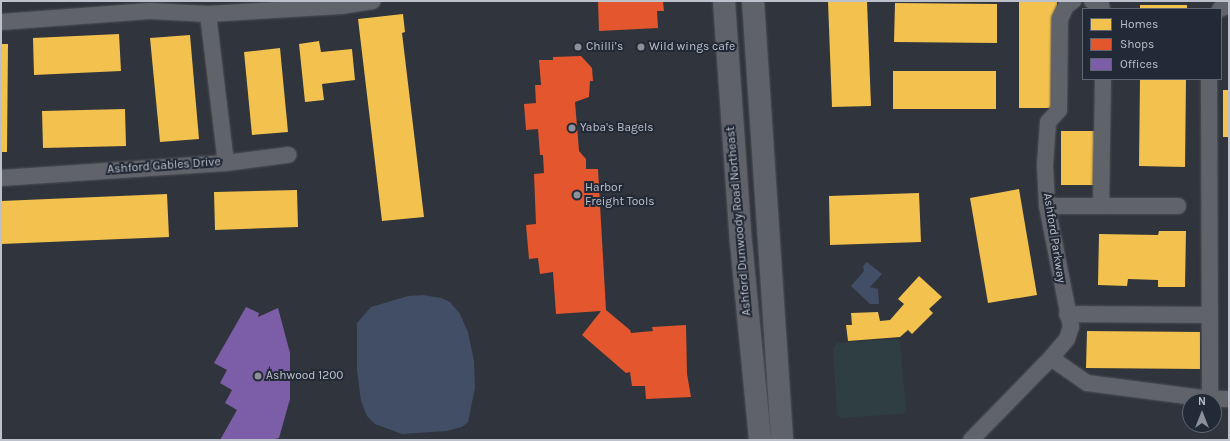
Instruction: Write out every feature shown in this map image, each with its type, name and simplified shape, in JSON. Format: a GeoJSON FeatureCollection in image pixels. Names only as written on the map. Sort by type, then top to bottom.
{"type":"FeatureCollection","features":[{"type":"Feature","properties":{"kind":"main road","name":"Ashford Dunwoody Road Northeast"},"geometry":{"type":"LineString","coordinates":[[724,1],[741,242],[760,440]]}},
{"type":"Feature","properties":{"kind":"main road"},"geometry":{"type":"LineString","coordinates":[[753,1],[782,440]]}},
{"type":"Feature","properties":{"kind":"street"},"geometry":{"type":"LineString","coordinates":[[1,22],[150,11],[208,14],[341,6],[373,1]]}},
{"type":"Feature","properties":{"kind":"street","name":"Ashford Parkway"},"geometry":{"type":"LineString","coordinates":[[971,440],[1051,358],[1067,339],[1071,327],[1067,314],[1047,206],[1045,165],[1048,122],[1059,110],[1060,19],[1066,6],[1073,1]]}},
{"type":"Feature","properties":{"kind":"street"},"geometry":{"type":"LineString","coordinates":[[1092,1],[1101,8]]}},
{"type":"Feature","properties":{"kind":"street","name":"Ashford Gables Drive"},"geometry":{"type":"LineString","coordinates":[[1,178],[226,162],[208,14]]}},
{"type":"Feature","properties":{"kind":"street"},"geometry":{"type":"LineString","coordinates":[[1101,206],[1103,80]]}},
{"type":"Feature","properties":{"kind":"street"},"geometry":{"type":"LineString","coordinates":[[1209,80],[1210,393]]}},
{"type":"Feature","properties":{"kind":"street"},"geometry":{"type":"LineString","coordinates":[[226,162],[288,155]]}},
{"type":"Feature","properties":{"kind":"street"},"geometry":{"type":"LineString","coordinates":[[1047,206],[1178,206]]}},
{"type":"Feature","properties":{"kind":"street"},"geometry":{"type":"LineString","coordinates":[[1067,314],[1210,315]]}},
{"type":"Feature","properties":{"kind":"street"},"geometry":{"type":"LineString","coordinates":[[1051,358],[1086,383],[1182,395]]}},
{"type":"Feature","properties":{"kind":"shaded area"},"geometry":{"type":"Polygon","coordinates":[[[896,339],[900,342],[906,410],[903,414],[841,418],[837,415],[833,348],[837,343],[896,339]]]}},
{"type":"Feature","properties":{"kind":"water"},"geometry":{"type":"Polygon","coordinates":[[[867,262],[882,274],[870,287],[878,289],[879,304],[870,304],[851,286],[864,271],[863,266],[867,262]]]}},
{"type":"Feature","properties":{"kind":"water"},"geometry":{"type":"Polygon","coordinates":[[[423,295],[441,298],[450,302],[460,314],[468,332],[474,361],[475,388],[468,422],[462,427],[447,431],[402,434],[375,424],[367,416],[361,401],[357,370],[357,323],[371,307],[408,296],[423,295]]]}},
{"type":"Feature","properties":{"kind":"building: Homes"},"geometry":{"type":"Polygon","coordinates":[[[828,1],[867,1],[871,106],[832,107],[828,1]]]}},
{"type":"Feature","properties":{"kind":"building: Homes"},"geometry":{"type":"Polygon","coordinates":[[[1019,1],[1057,1],[1057,108],[1019,108],[1019,1]]]}},
{"type":"Feature","properties":{"kind":"building: Homes"},"geometry":{"type":"Polygon","coordinates":[[[895,3],[997,4],[997,43],[894,42],[895,3]]]}},
{"type":"Feature","properties":{"kind":"building: Homes"},"geometry":{"type":"Polygon","coordinates":[[[1140,5],[1187,5],[1187,8],[1140,8],[1140,5]]]}},
{"type":"Feature","properties":{"kind":"building: Homes"},"geometry":{"type":"Polygon","coordinates":[[[403,14],[405,32],[402,33],[424,217],[382,221],[358,19],[403,14]]]}},
{"type":"Feature","properties":{"kind":"building: Homes"},"geometry":{"type":"Polygon","coordinates":[[[119,34],[121,71],[34,75],[33,38],[119,34]]]}},
{"type":"Feature","properties":{"kind":"building: Homes"},"geometry":{"type":"Polygon","coordinates":[[[190,35],[199,139],[160,142],[150,38],[190,35]]]}},
{"type":"Feature","properties":{"kind":"building: Homes"},"geometry":{"type":"Polygon","coordinates":[[[319,41],[321,52],[352,49],[355,80],[322,84],[324,100],[305,102],[299,44],[319,41]]]}},
{"type":"Feature","properties":{"kind":"building: Homes"},"geometry":{"type":"Polygon","coordinates":[[[1,44],[8,44],[7,152],[1,152],[1,44]]]}},
{"type":"Feature","properties":{"kind":"building: Homes"},"geometry":{"type":"Polygon","coordinates":[[[280,48],[288,132],[252,135],[244,52],[280,48]]]}},
{"type":"Feature","properties":{"kind":"building: Homes"},"geometry":{"type":"Polygon","coordinates":[[[893,71],[996,71],[996,109],[893,109],[893,71]]]}},
{"type":"Feature","properties":{"kind":"building: Homes"},"geometry":{"type":"Polygon","coordinates":[[[1140,80],[1186,80],[1185,167],[1139,166],[1140,80]]]}},
{"type":"Feature","properties":{"kind":"building: Homes"},"geometry":{"type":"Polygon","coordinates":[[[1223,90],[1229,90],[1229,137],[1223,137],[1223,90]]]}},
{"type":"Feature","properties":{"kind":"building: Homes"},"geometry":{"type":"Polygon","coordinates":[[[125,109],[126,146],[43,148],[42,111],[125,109]]]}},
{"type":"Feature","properties":{"kind":"building: Homes"},"geometry":{"type":"Polygon","coordinates":[[[1061,131],[1099,131],[1099,185],[1061,185],[1061,131]]]}},
{"type":"Feature","properties":{"kind":"building: Homes"},"geometry":{"type":"Polygon","coordinates":[[[1019,189],[1037,295],[988,303],[970,198],[1019,189]]]}},
{"type":"Feature","properties":{"kind":"building: Homes"},"geometry":{"type":"Polygon","coordinates":[[[297,190],[298,227],[215,230],[214,192],[297,190]]]}},
{"type":"Feature","properties":{"kind":"building: Homes"},"geometry":{"type":"Polygon","coordinates":[[[919,193],[921,242],[830,245],[829,196],[919,193]]]}},
{"type":"Feature","properties":{"kind":"building: Homes"},"geometry":{"type":"Polygon","coordinates":[[[167,194],[169,237],[1,244],[1,201],[167,194]]]}},
{"type":"Feature","properties":{"kind":"building: Homes"},"geometry":{"type":"Polygon","coordinates":[[[1159,231],[1186,231],[1185,287],[1158,287],[1158,280],[1128,279],[1127,286],[1098,285],[1099,234],[1158,235],[1159,231]]]}},
{"type":"Feature","properties":{"kind":"building: Homes"},"geometry":{"type":"Polygon","coordinates":[[[919,276],[942,297],[929,309],[933,313],[912,334],[908,330],[900,337],[848,341],[846,325],[852,325],[851,313],[878,312],[880,321],[890,320],[904,304],[898,299],[919,276]]]}},
{"type":"Feature","properties":{"kind":"building: Homes"},"geometry":{"type":"Polygon","coordinates":[[[1087,331],[1200,332],[1200,369],[1086,368],[1087,331]]]}},
{"type":"Feature","properties":{"kind":"building: Shops"},"geometry":{"type":"Polygon","coordinates":[[[598,1],[663,1],[664,11],[657,11],[658,28],[599,31],[598,1]]]}},
{"type":"Feature","properties":{"kind":"building: Shops"},"geometry":{"type":"Polygon","coordinates":[[[581,56],[592,68],[593,81],[590,81],[589,97],[575,102],[579,151],[586,159],[586,169],[598,169],[606,310],[630,330],[631,333],[653,331],[652,327],[686,325],[687,374],[691,397],[646,399],[645,386],[632,386],[630,372],[626,373],[582,335],[601,311],[556,314],[553,272],[540,274],[538,258],[529,259],[526,225],[536,224],[534,174],[544,173],[543,155],[540,155],[538,129],[526,130],[524,104],[536,103],[535,85],[541,85],[539,60],[553,60],[553,57],[581,56]]]}},
{"type":"Feature","properties":{"kind":"building: Offices","name":"Ashwood 1200"},"geometry":{"type":"Polygon","coordinates":[[[246,307],[259,313],[258,317],[278,308],[290,353],[290,399],[279,438],[271,440],[220,440],[237,410],[225,403],[232,390],[220,383],[227,370],[214,363],[246,307]]]}},
{"type":"Feature","properties":{"kind":"place","name":"Chilli’s"},"geometry":{"type":"Point","coordinates":[578,47]}},
{"type":"Feature","properties":{"kind":"place","name":"Wild wings cafe"},"geometry":{"type":"Point","coordinates":[641,47]}},
{"type":"Feature","properties":{"kind":"place","name":"Yaba's Bagels"},"geometry":{"type":"Point","coordinates":[572,128]}},
{"type":"Feature","properties":{"kind":"place","name":"Harbor Freight Tools"},"geometry":{"type":"Point","coordinates":[577,195]}},
{"type":"Feature","properties":{"kind":"place","name":"Ashwood 1200"},"geometry":{"type":"Point","coordinates":[258,376]}}]}
